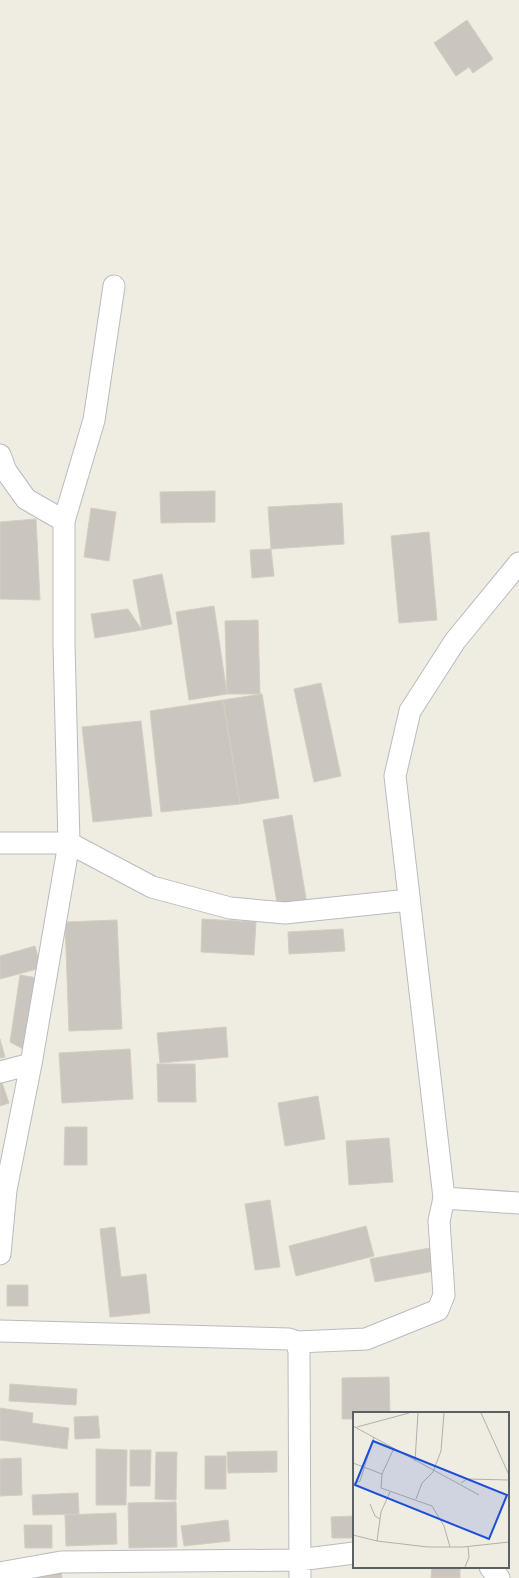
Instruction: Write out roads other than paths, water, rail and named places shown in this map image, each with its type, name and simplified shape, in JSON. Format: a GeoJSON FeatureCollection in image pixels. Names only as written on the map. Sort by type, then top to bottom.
{"type":"FeatureCollection","features":[{"type":"Feature","properties":{"kind":"street"},"geometry":{"type":"LineString","coordinates":[[0,1254],[6,1190],[31,1064],[69,843],[64,644],[64,521],[94,420],[114,286]]}},
{"type":"Feature","properties":{"kind":"street"},"geometry":{"type":"LineString","coordinates":[[0,455],[6,471],[26,498],[64,521]]}},
{"type":"Feature","properties":{"kind":"street"},"geometry":{"type":"LineString","coordinates":[[0,1331],[289,1339],[297,1342],[366,1339],[438,1310],[444,1295],[439,1221],[444,1198],[395,776],[410,711],[455,641],[519,563]]}},
{"type":"Feature","properties":{"kind":"street"},"geometry":{"type":"LineString","coordinates":[[0,843],[69,843],[152,887],[230,908],[285,913],[409,900]]}},
{"type":"Feature","properties":{"kind":"street"},"geometry":{"type":"LineString","coordinates":[[0,1072],[31,1064]]}},
{"type":"Feature","properties":{"kind":"street"},"geometry":{"type":"LineString","coordinates":[[444,1198],[519,1203]]}},
{"type":"Feature","properties":{"kind":"street"},"geometry":{"type":"LineString","coordinates":[[297,1342],[299,1352],[300,1569]]}},
{"type":"Feature","properties":{"kind":"street"},"geometry":{"type":"LineString","coordinates":[[0,1573],[60,1562],[300,1569],[353,1553]]}},
{"type":"Feature","properties":{"kind":"street"},"geometry":{"type":"LineString","coordinates":[[491,1568],[498,1578]]}}]}
